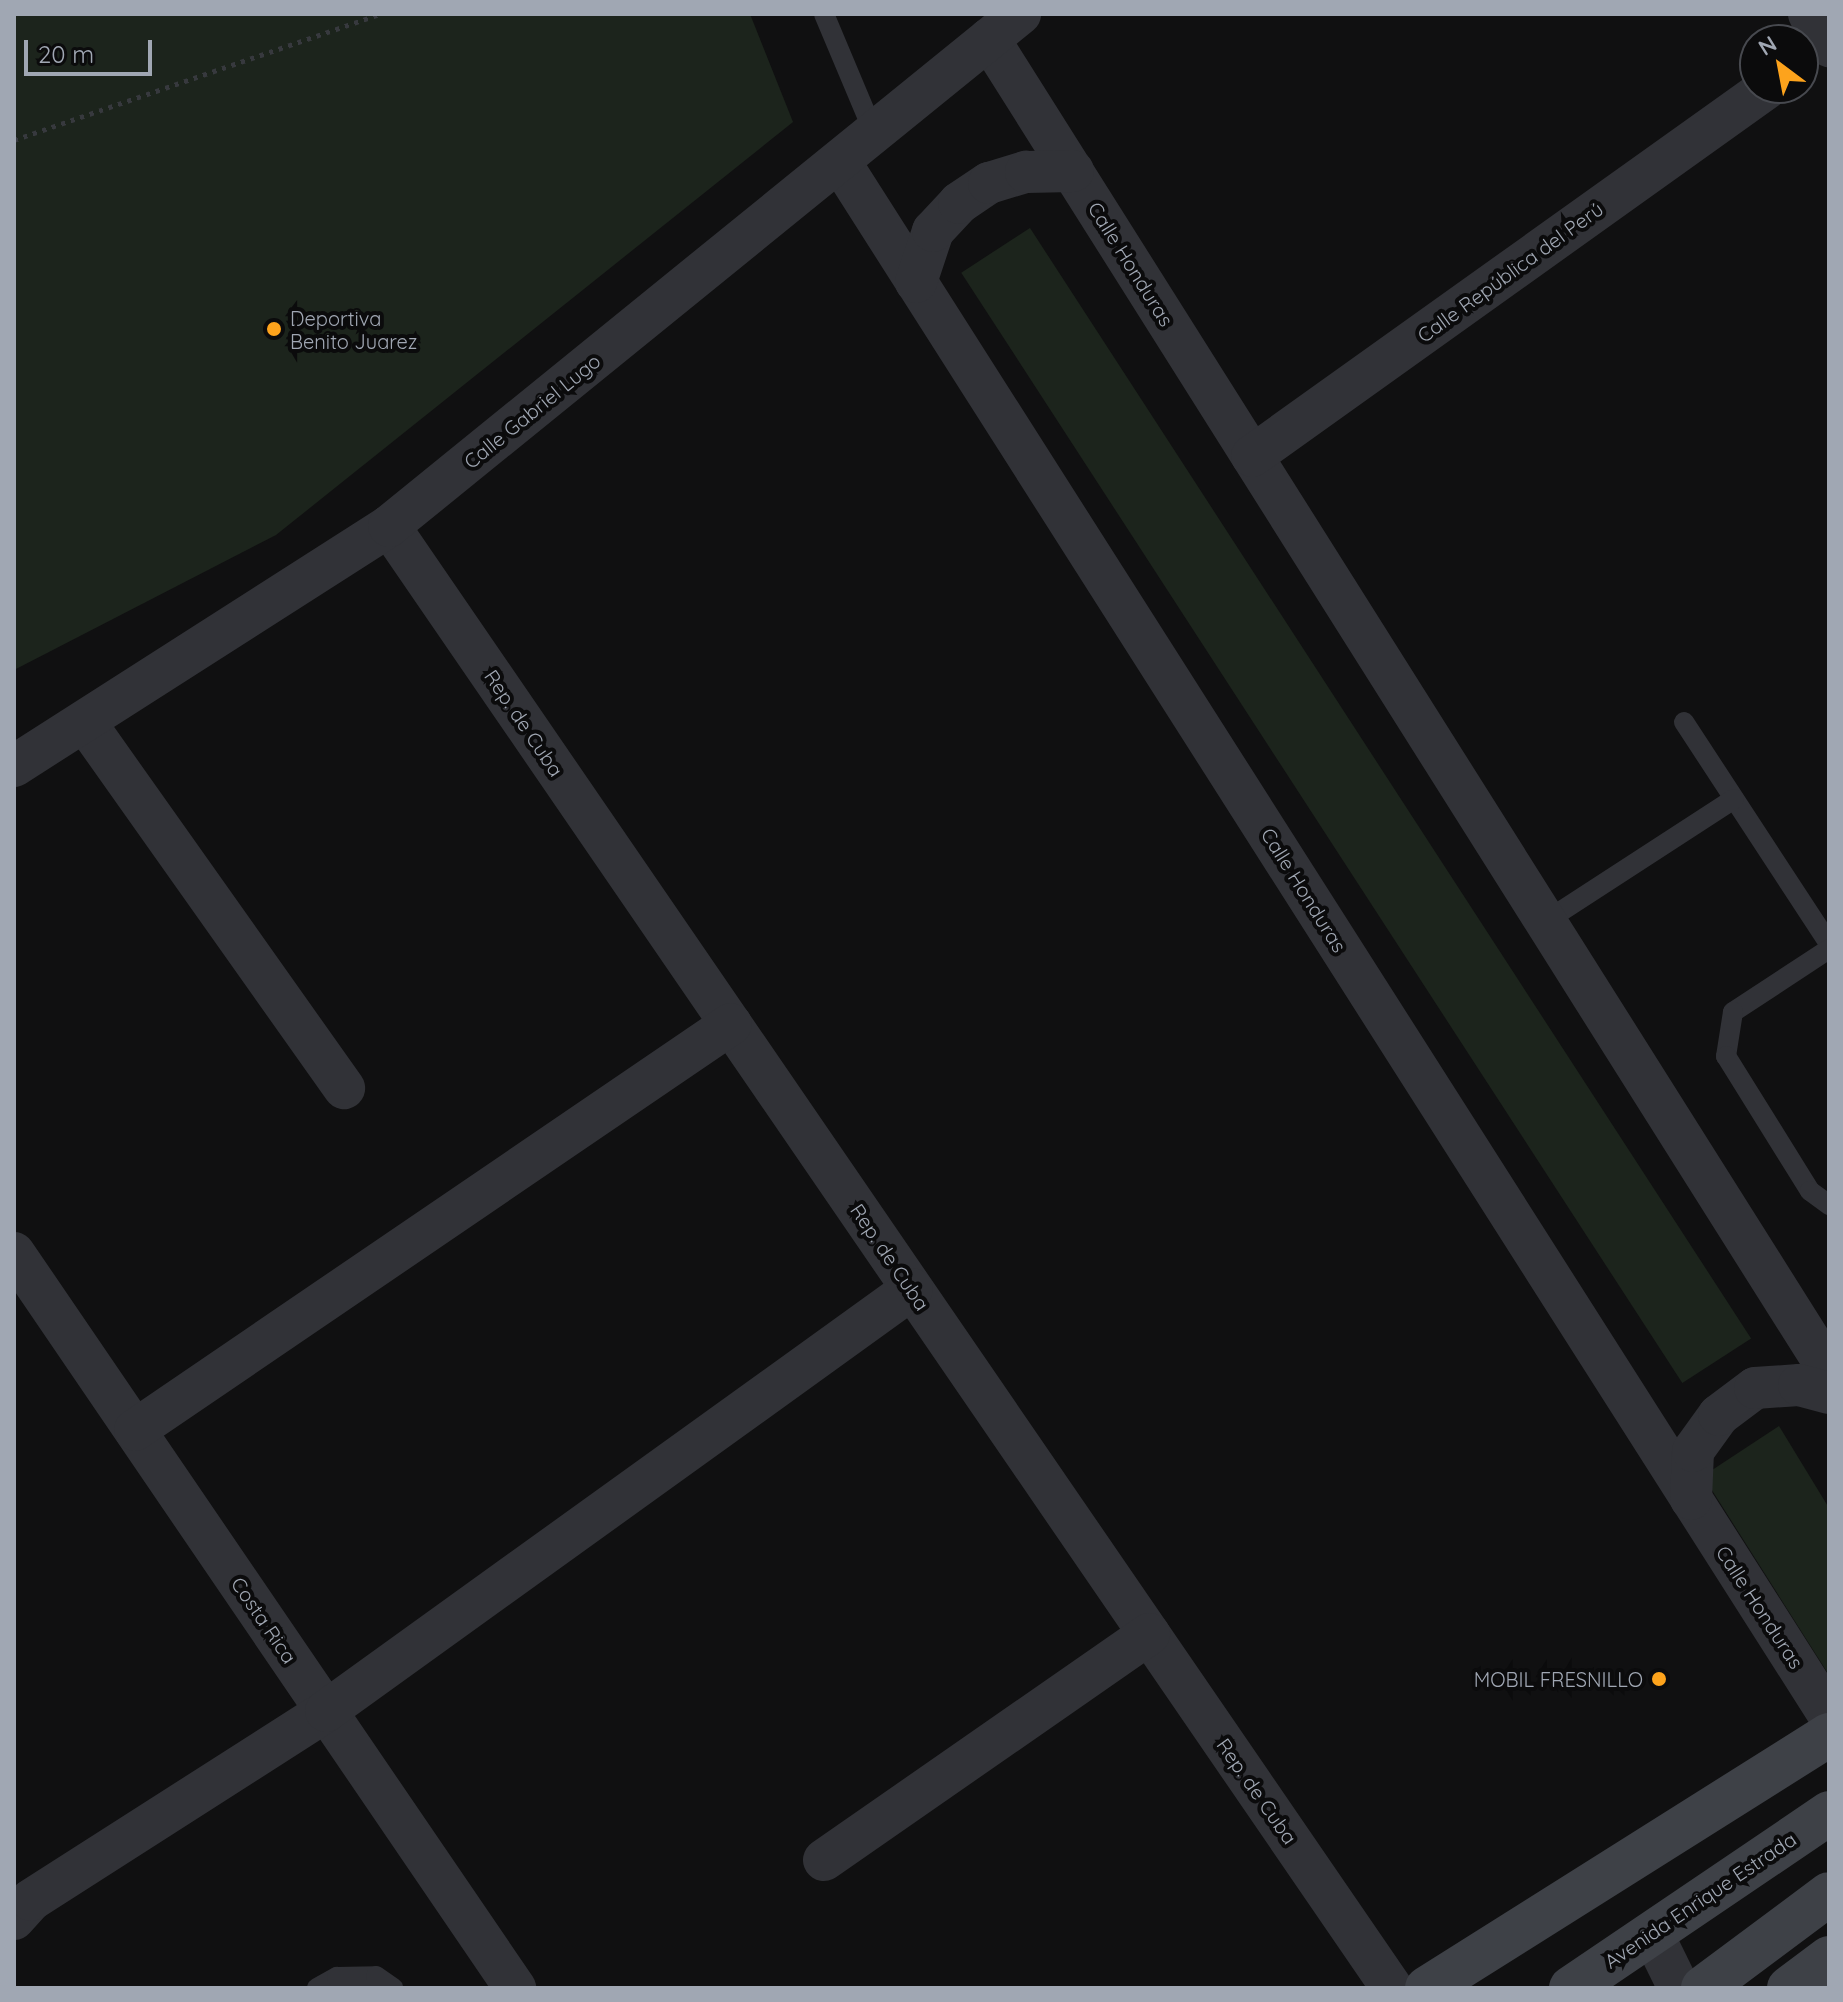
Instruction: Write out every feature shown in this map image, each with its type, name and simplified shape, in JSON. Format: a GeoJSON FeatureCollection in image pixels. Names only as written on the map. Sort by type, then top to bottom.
{"type":"FeatureCollection","features":[{"type":"Feature","properties":{"kind":"street","name":"Calle Gabriel Lugo"},"geometry":{"type":"LineString","coordinates":[[14,766],[87,725],[389,526],[1004,26]]}},
{"type":"Feature","properties":{"kind":"street","name":"Calle Honduras"},"geometry":{"type":"LineString","coordinates":[[1004,26],[1073,171],[1829,1371]]}},
{"type":"Feature","properties":{"kind":"street","name":"Calle República del Perú"},"geometry":{"type":"LineString","coordinates":[[1252,456],[1745,104]]}},
{"type":"Feature","properties":{"kind":"street","name":"Calle Honduras"},"geometry":{"type":"LineString","coordinates":[[840,162],[1829,1715]]}},
{"type":"Feature","properties":{"kind":"street"},"geometry":{"type":"LineString","coordinates":[[916,282],[933,231],[959,203],[989,183],[1026,172],[1073,171]]}},
{"type":"Feature","properties":{"kind":"street","name":"Rep. de Cuba"},"geometry":{"type":"LineString","coordinates":[[389,526],[1392,1988]]}},
{"type":"Feature","properties":{"kind":"street"},"geometry":{"type":"LineString","coordinates":[[87,725],[344,1088]]}},
{"type":"Feature","properties":{"kind":"street"},"geometry":{"type":"LineString","coordinates":[[135,1430],[731,1024]]}},
{"type":"Feature","properties":{"kind":"street","name":"Costa Rica"},"geometry":{"type":"LineString","coordinates":[[14,1253],[515,1988]]}},
{"type":"Feature","properties":{"kind":"street"},"geometry":{"type":"LineString","coordinates":[[14,1919],[31,1900],[326,1711],[912,1289]]}},
{"type":"Feature","properties":{"kind":"street"},"geometry":{"type":"LineString","coordinates":[[1691,1499],[1693,1451],[1719,1415],[1755,1388],[1799,1385],[1829,1393]]}},
{"type":"Feature","properties":{"kind":"street"},"geometry":{"type":"LineString","coordinates":[[824,1860],[1149,1634]]}},
{"type":"Feature","properties":{"kind":"street"},"geometry":{"type":"LineString","coordinates":[[1427,1988],[1829,1735]]}},
{"type":"Feature","properties":{"kind":"street","name":"Avenida Enrique Estrada"},"geometry":{"type":"LineString","coordinates":[[1571,1988],[1829,1813]]}},
{"type":"Feature","properties":{"kind":"street"},"geometry":{"type":"LineString","coordinates":[[1703,1988],[1829,1894]]}},
{"type":"Feature","properties":{"kind":"street"},"geometry":{"type":"LineString","coordinates":[[1652,1933],[1679,1988]]}},
{"type":"Feature","properties":{"kind":"street"},"geometry":{"type":"LineString","coordinates":[[1789,1988],[1829,1958]]}},
{"type":"Feature","properties":{"kind":"lane"},"geometry":{"type":"LineString","coordinates":[[824,14],[874,133]]}},
{"type":"Feature","properties":{"kind":"lane"},"geometry":{"type":"LineString","coordinates":[[1684,722],[1829,946],[1733,1012],[1726,1056],[1810,1191],[1829,1205]]}},
{"type":"Feature","properties":{"kind":"lane"},"geometry":{"type":"LineString","coordinates":[[1546,921],[1734,799]]}},
{"type":"Feature","properties":{"kind":"lane"},"geometry":{"type":"LineString","coordinates":[[317,1988],[337,1977],[376,1976],[393,1988]]}},
{"type":"Feature","properties":{"kind":"path"},"geometry":{"type":"LineString","coordinates":[[356,14],[359,21]]}},
{"type":"Feature","properties":{"kind":"path"},"geometry":{"type":"LineString","coordinates":[[14,140],[380,14]]}},
{"type":"Feature","properties":{"kind":"shaded area","name":"Deportiva Benito Juarez"},"geometry":{"type":"Polygon","coordinates":[[[14,14],[750,14],[793,122],[276,535],[14,670],[14,14]]]}},
{"type":"Feature","properties":{"kind":"shaded area"},"geometry":{"type":"Polygon","coordinates":[[[1030,228],[1751,1338],[1682,1383],[961,273],[1030,228]]]}},
{"type":"Feature","properties":{"kind":"shaded area"},"geometry":{"type":"Polygon","coordinates":[[[1779,1426],[1829,1508],[1829,1675],[1703,1476],[1779,1426]]]}},
{"type":"Feature","properties":{"kind":"place","name":"Deportiva Benito Juarez"},"geometry":{"type":"Point","coordinates":[274,329]}},
{"type":"Feature","properties":{"kind":"place","name":"MOBIL FRESNILLO"},"geometry":{"type":"Point","coordinates":[1659,1679]}}]}
